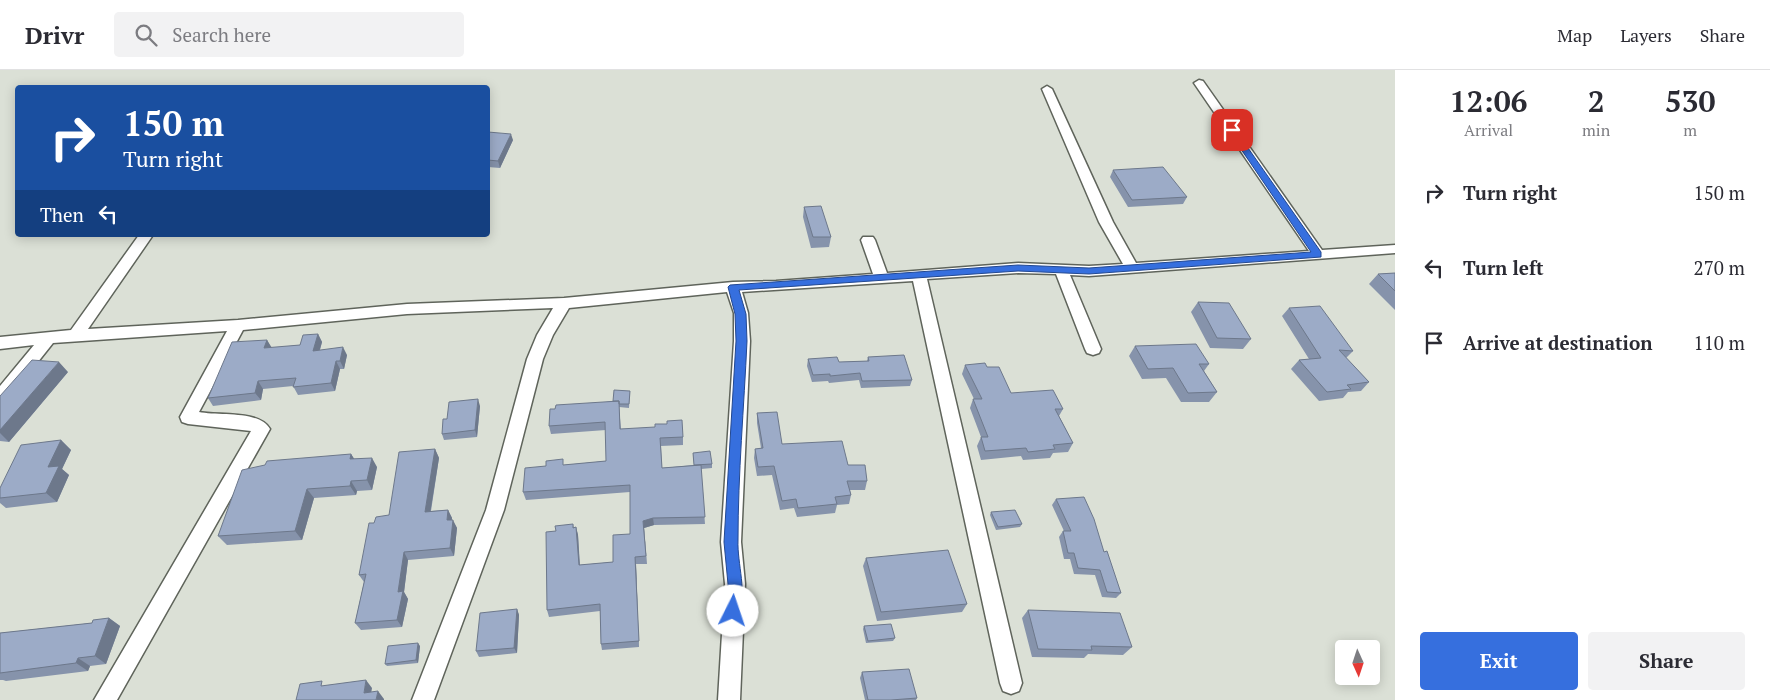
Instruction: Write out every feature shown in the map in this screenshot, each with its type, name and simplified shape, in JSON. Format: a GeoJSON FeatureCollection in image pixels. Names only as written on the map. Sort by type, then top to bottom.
{"type":"FeatureCollection","features":[{"type":"Feature","properties":{"kind":"street"},"geometry":{"type":"LineString","coordinates":[[1199,83],[1318,254]]}},
{"type":"Feature","properties":{"kind":"street"},"geometry":{"type":"LineString","coordinates":[[1047,89],[1106,222],[1132,268]]}},
{"type":"Feature","properties":{"kind":"street"},"geometry":{"type":"LineString","coordinates":[[76,335],[145,237]]}},
{"type":"Feature","properties":{"kind":"street"},"geometry":{"type":"LineString","coordinates":[[868,240],[882,278]]}},
{"type":"Feature","properties":{"kind":"street"},"geometry":{"type":"LineString","coordinates":[[0,343],[76,335],[238,325],[407,310],[564,303],[733,287],[1018,268],[1089,271],[1395,249]]}},
{"type":"Feature","properties":{"kind":"street"},"geometry":{"type":"LineString","coordinates":[[1061,270],[1093,349]]}},
{"type":"Feature","properties":{"kind":"street"},"geometry":{"type":"LineString","coordinates":[[919,275],[1011,683]]}},
{"type":"Feature","properties":{"kind":"street"},"geometry":{"type":"LineString","coordinates":[[729,700],[735,584],[731,542],[742,341],[740,314],[733,287]]}},
{"type":"Feature","properties":{"kind":"street"},"geometry":{"type":"LineString","coordinates":[[423,700],[446,642],[463,590],[495,510],[535,359],[545,335],[564,303]]}},
{"type":"Feature","properties":{"kind":"street"},"geometry":{"type":"LineString","coordinates":[[105,700],[261,429],[250,423],[188,417],[238,325]]}},
{"type":"Feature","properties":{"kind":"street"},"geometry":{"type":"LineString","coordinates":[[0,398],[48,338]]}},
{"type":"Feature","properties":{"kind":"building"},"geometry":{"type":"Polygon","coordinates":[[[490,132],[511,134],[498,161],[490,160],[490,132]]]}},
{"type":"Feature","properties":{"kind":"building"},"geometry":{"type":"Polygon","coordinates":[[[1163,167],[1187,197],[1132,200],[1113,170],[1163,167]]]}},
{"type":"Feature","properties":{"kind":"building"},"geometry":{"type":"Polygon","coordinates":[[[821,206],[831,237],[813,237],[804,207],[821,206]]]}},
{"type":"Feature","properties":{"kind":"building"},"geometry":{"type":"Polygon","coordinates":[[[1395,273],[1395,291],[1378,274],[1395,273]]]}},
{"type":"Feature","properties":{"kind":"building"},"geometry":{"type":"Polygon","coordinates":[[[1198,302],[1229,303],[1251,339],[1217,338],[1198,302]]]}},
{"type":"Feature","properties":{"kind":"building"},"geometry":{"type":"Polygon","coordinates":[[[1320,306],[1353,351],[1339,350],[1369,382],[1347,385],[1351,389],[1327,392],[1299,360],[1321,358],[1289,308],[1320,306]]]}},
{"type":"Feature","properties":{"kind":"building"},"geometry":{"type":"Polygon","coordinates":[[[318,334],[313,351],[343,347],[340,361],[336,361],[331,383],[293,387],[296,378],[258,381],[255,393],[208,398],[232,342],[267,340],[264,348],[300,345],[303,335],[318,334]]]}},
{"type":"Feature","properties":{"kind":"building"},"geometry":{"type":"Polygon","coordinates":[[[1196,344],[1209,364],[1199,364],[1217,392],[1188,393],[1173,368],[1148,369],[1135,346],[1196,344]]]}},
{"type":"Feature","properties":{"kind":"building"},"geometry":{"type":"Polygon","coordinates":[[[904,355],[912,380],[862,381],[860,373],[830,376],[830,374],[813,375],[808,359],[837,357],[839,362],[869,361],[868,357],[904,355]]]}},
{"type":"Feature","properties":{"kind":"building"},"geometry":{"type":"Polygon","coordinates":[[[32,360],[59,362],[0,430],[0,396],[32,360]]]}},
{"type":"Feature","properties":{"kind":"building"},"geometry":{"type":"Polygon","coordinates":[[[985,363],[987,367],[999,367],[1011,393],[1053,390],[1063,409],[1055,409],[1073,443],[1053,445],[1055,449],[1028,452],[1026,448],[985,451],[981,437],[988,437],[973,399],[982,399],[965,365],[985,363]]]}},
{"type":"Feature","properties":{"kind":"building"},"geometry":{"type":"Polygon","coordinates":[[[614,390],[630,391],[629,404],[619,404],[619,401],[613,401],[614,390]]]}},
{"type":"Feature","properties":{"kind":"building"},"geometry":{"type":"Polygon","coordinates":[[[478,399],[475,430],[442,434],[443,419],[447,419],[449,402],[478,399]]]}},
{"type":"Feature","properties":{"kind":"building"},"geometry":{"type":"Polygon","coordinates":[[[619,401],[620,429],[655,427],[655,424],[667,424],[667,421],[682,420],[683,437],[660,438],[662,468],[701,465],[705,517],[653,518],[643,521],[646,556],[635,557],[639,641],[601,644],[600,604],[547,610],[546,532],[556,531],[555,526],[573,524],[573,528],[576,527],[579,565],[613,562],[613,535],[630,534],[630,485],[523,492],[525,468],[546,466],[546,461],[563,459],[563,465],[606,461],[605,422],[549,426],[550,409],[555,409],[556,405],[619,401]]]}},
{"type":"Feature","properties":{"kind":"building"},"geometry":{"type":"Polygon","coordinates":[[[777,412],[782,444],[842,441],[848,465],[865,465],[867,481],[847,481],[851,495],[835,497],[837,504],[798,508],[796,499],[782,501],[774,466],[758,467],[755,449],[763,448],[757,413],[777,412]]]}},
{"type":"Feature","properties":{"kind":"building"},"geometry":{"type":"Polygon","coordinates":[[[61,440],[48,467],[59,466],[46,493],[0,498],[0,488],[21,445],[61,440]]]}},
{"type":"Feature","properties":{"kind":"building"},"geometry":{"type":"Polygon","coordinates":[[[435,449],[425,512],[448,510],[447,520],[453,520],[450,548],[404,552],[398,592],[403,591],[397,620],[355,623],[366,574],[359,575],[369,523],[374,523],[376,517],[389,515],[399,452],[435,449]]]}},
{"type":"Feature","properties":{"kind":"building"},"geometry":{"type":"Polygon","coordinates":[[[710,451],[712,464],[694,465],[693,453],[710,451]]]}},
{"type":"Feature","properties":{"kind":"building"},"geometry":{"type":"Polygon","coordinates":[[[351,454],[350,459],[372,458],[367,480],[351,481],[350,486],[307,489],[295,531],[218,536],[242,470],[265,465],[267,461],[351,454]]]}},
{"type":"Feature","properties":{"kind":"building"},"geometry":{"type":"Polygon","coordinates":[[[1084,497],[1094,519],[1104,552],[1107,551],[1121,593],[1107,592],[1100,570],[1078,568],[1074,553],[1068,553],[1063,531],[1071,531],[1056,499],[1084,497]]]}},
{"type":"Feature","properties":{"kind":"building"},"geometry":{"type":"Polygon","coordinates":[[[1015,510],[1022,524],[998,527],[991,512],[1015,510]]]}},
{"type":"Feature","properties":{"kind":"building"},"geometry":{"type":"Polygon","coordinates":[[[948,550],[967,604],[881,612],[866,558],[948,550]]]}},
{"type":"Feature","properties":{"kind":"building"},"geometry":{"type":"Polygon","coordinates":[[[517,609],[514,648],[476,651],[480,613],[517,609]]]}},
{"type":"Feature","properties":{"kind":"building"},"geometry":{"type":"Polygon","coordinates":[[[1028,610],[1120,613],[1132,647],[1091,646],[1092,650],[1038,649],[1028,610]]]}},
{"type":"Feature","properties":{"kind":"building"},"geometry":{"type":"Polygon","coordinates":[[[109,618],[95,656],[78,658],[76,663],[0,673],[0,633],[92,623],[93,620],[109,618]]]}},
{"type":"Feature","properties":{"kind":"building"},"geometry":{"type":"Polygon","coordinates":[[[891,624],[895,638],[868,641],[864,626],[891,624]]]}},
{"type":"Feature","properties":{"kind":"building"},"geometry":{"type":"Polygon","coordinates":[[[418,643],[416,660],[385,664],[388,646],[418,643]]]}},
{"type":"Feature","properties":{"kind":"building"},"geometry":{"type":"Polygon","coordinates":[[[909,669],[917,698],[868,700],[862,672],[909,669]]]}},
{"type":"Feature","properties":{"kind":"building"},"geometry":{"type":"Polygon","coordinates":[[[366,680],[364,693],[378,691],[376,700],[296,700],[300,684],[322,681],[321,686],[366,680]]]}},
{"type":"Feature","properties":{"kind":"route"},"geometry":{"type":"LineString","coordinates":[[733,611],[735,584],[731,542],[742,341],[740,314],[733,287],[776,286],[1018,268],[1089,271],[1318,254],[1232,130]]}}]}
